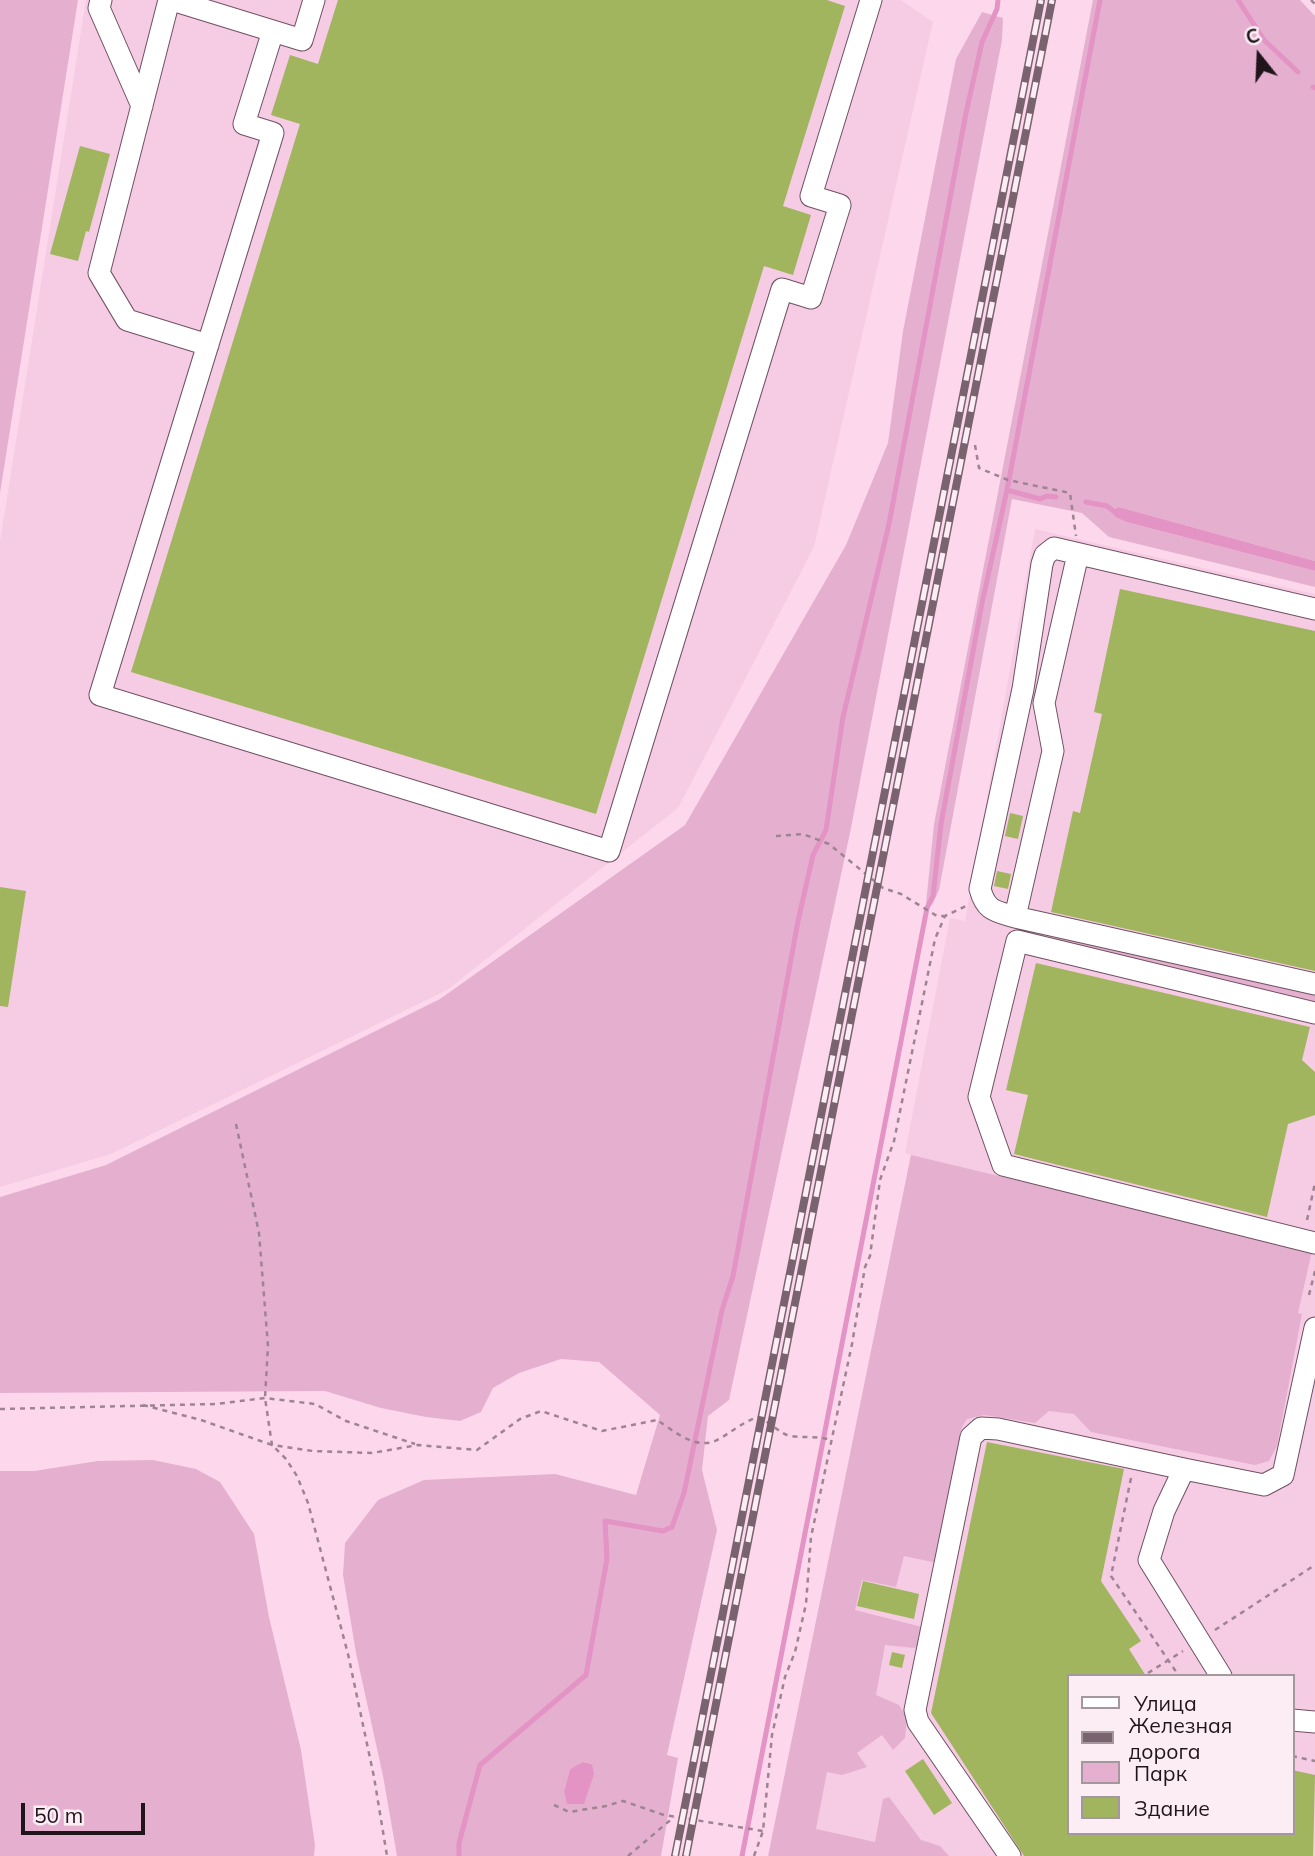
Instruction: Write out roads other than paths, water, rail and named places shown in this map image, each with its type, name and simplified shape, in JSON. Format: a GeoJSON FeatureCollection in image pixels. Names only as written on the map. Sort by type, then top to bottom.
{"type":"FeatureCollection","features":[{"type":"Feature","properties":{"kind":"lane"},"geometry":{"type":"LineString","coordinates":[[101,0],[99,8],[142,106]]}},
{"type":"Feature","properties":{"kind":"lane"},"geometry":{"type":"LineString","coordinates":[[208,345],[127,320],[100,273],[170,0],[302,40],[314,0]]}},
{"type":"Feature","properties":{"kind":"lane"},"geometry":{"type":"LineString","coordinates":[[273,31],[244,124],[273,133],[100,695],[609,851],[782,289],[811,298],[840,205],[811,196],[871,0]]}},
{"type":"Feature","properties":{"kind":"lane"},"geometry":{"type":"LineString","coordinates":[[1315,609],[1054,548],[1045,555],[1023,689],[980,889],[983,901],[991,909],[1015,917],[1315,984]]}},
{"type":"Feature","properties":{"kind":"lane"},"geometry":{"type":"LineString","coordinates":[[1015,917],[1053,751],[1044,703],[1079,554]]}},
{"type":"Feature","properties":{"kind":"lane"},"geometry":{"type":"LineString","coordinates":[[1308,1242],[1003,1165],[979,1097],[1017,941],[1315,1013]]}},
{"type":"Feature","properties":{"kind":"lane"},"geometry":{"type":"LineString","coordinates":[[1010,1856],[918,1722],[915,1710],[971,1437],[981,1428],[998,1429],[1264,1485],[1283,1475],[1315,1328]]}},
{"type":"Feature","properties":{"kind":"lane"},"geometry":{"type":"LineString","coordinates":[[1184,1469],[1164,1511],[1149,1560],[1220,1674]]}},
{"type":"Feature","properties":{"kind":"lane"},"geometry":{"type":"LineString","coordinates":[[1294,1720],[1315,1722]]}},
{"type":"Feature","properties":{"kind":"waterway"},"geometry":{"type":"LineString","coordinates":[[459,1856],[459,1843],[480,1765],[586,1675],[607,1559],[605,1521],[663,1531],[672,1527],[684,1493],[722,1310],[733,1276],[798,921],[813,855],[826,830],[843,717],[889,524],[966,113],[982,42],[997,9],[998,0]]}},
{"type":"Feature","properties":{"kind":"waterway"},"geometry":{"type":"LineString","coordinates":[[742,1856],[927,908],[933,896],[941,824],[982,603],[1007,490],[1100,0]]}},
{"type":"Feature","properties":{"kind":"waterway"},"geometry":{"type":"LineString","coordinates":[[1238,0],[1264,40],[1298,72]]}},
{"type":"Feature","properties":{"kind":"waterway"},"geometry":{"type":"LineString","coordinates":[[1007,490],[1040,499],[1047,496],[1056,497]]}},
{"type":"Feature","properties":{"kind":"waterway"},"geometry":{"type":"LineString","coordinates":[[1086,502],[1107,506],[1116,513]]}},
{"type":"Feature","properties":{"kind":"railway"},"geometry":{"type":"LineString","coordinates":[[675,1856],[1041,0]]}},
{"type":"Feature","properties":{"kind":"railway"},"geometry":{"type":"LineString","coordinates":[[686,1856],[1052,0]]}}]}
